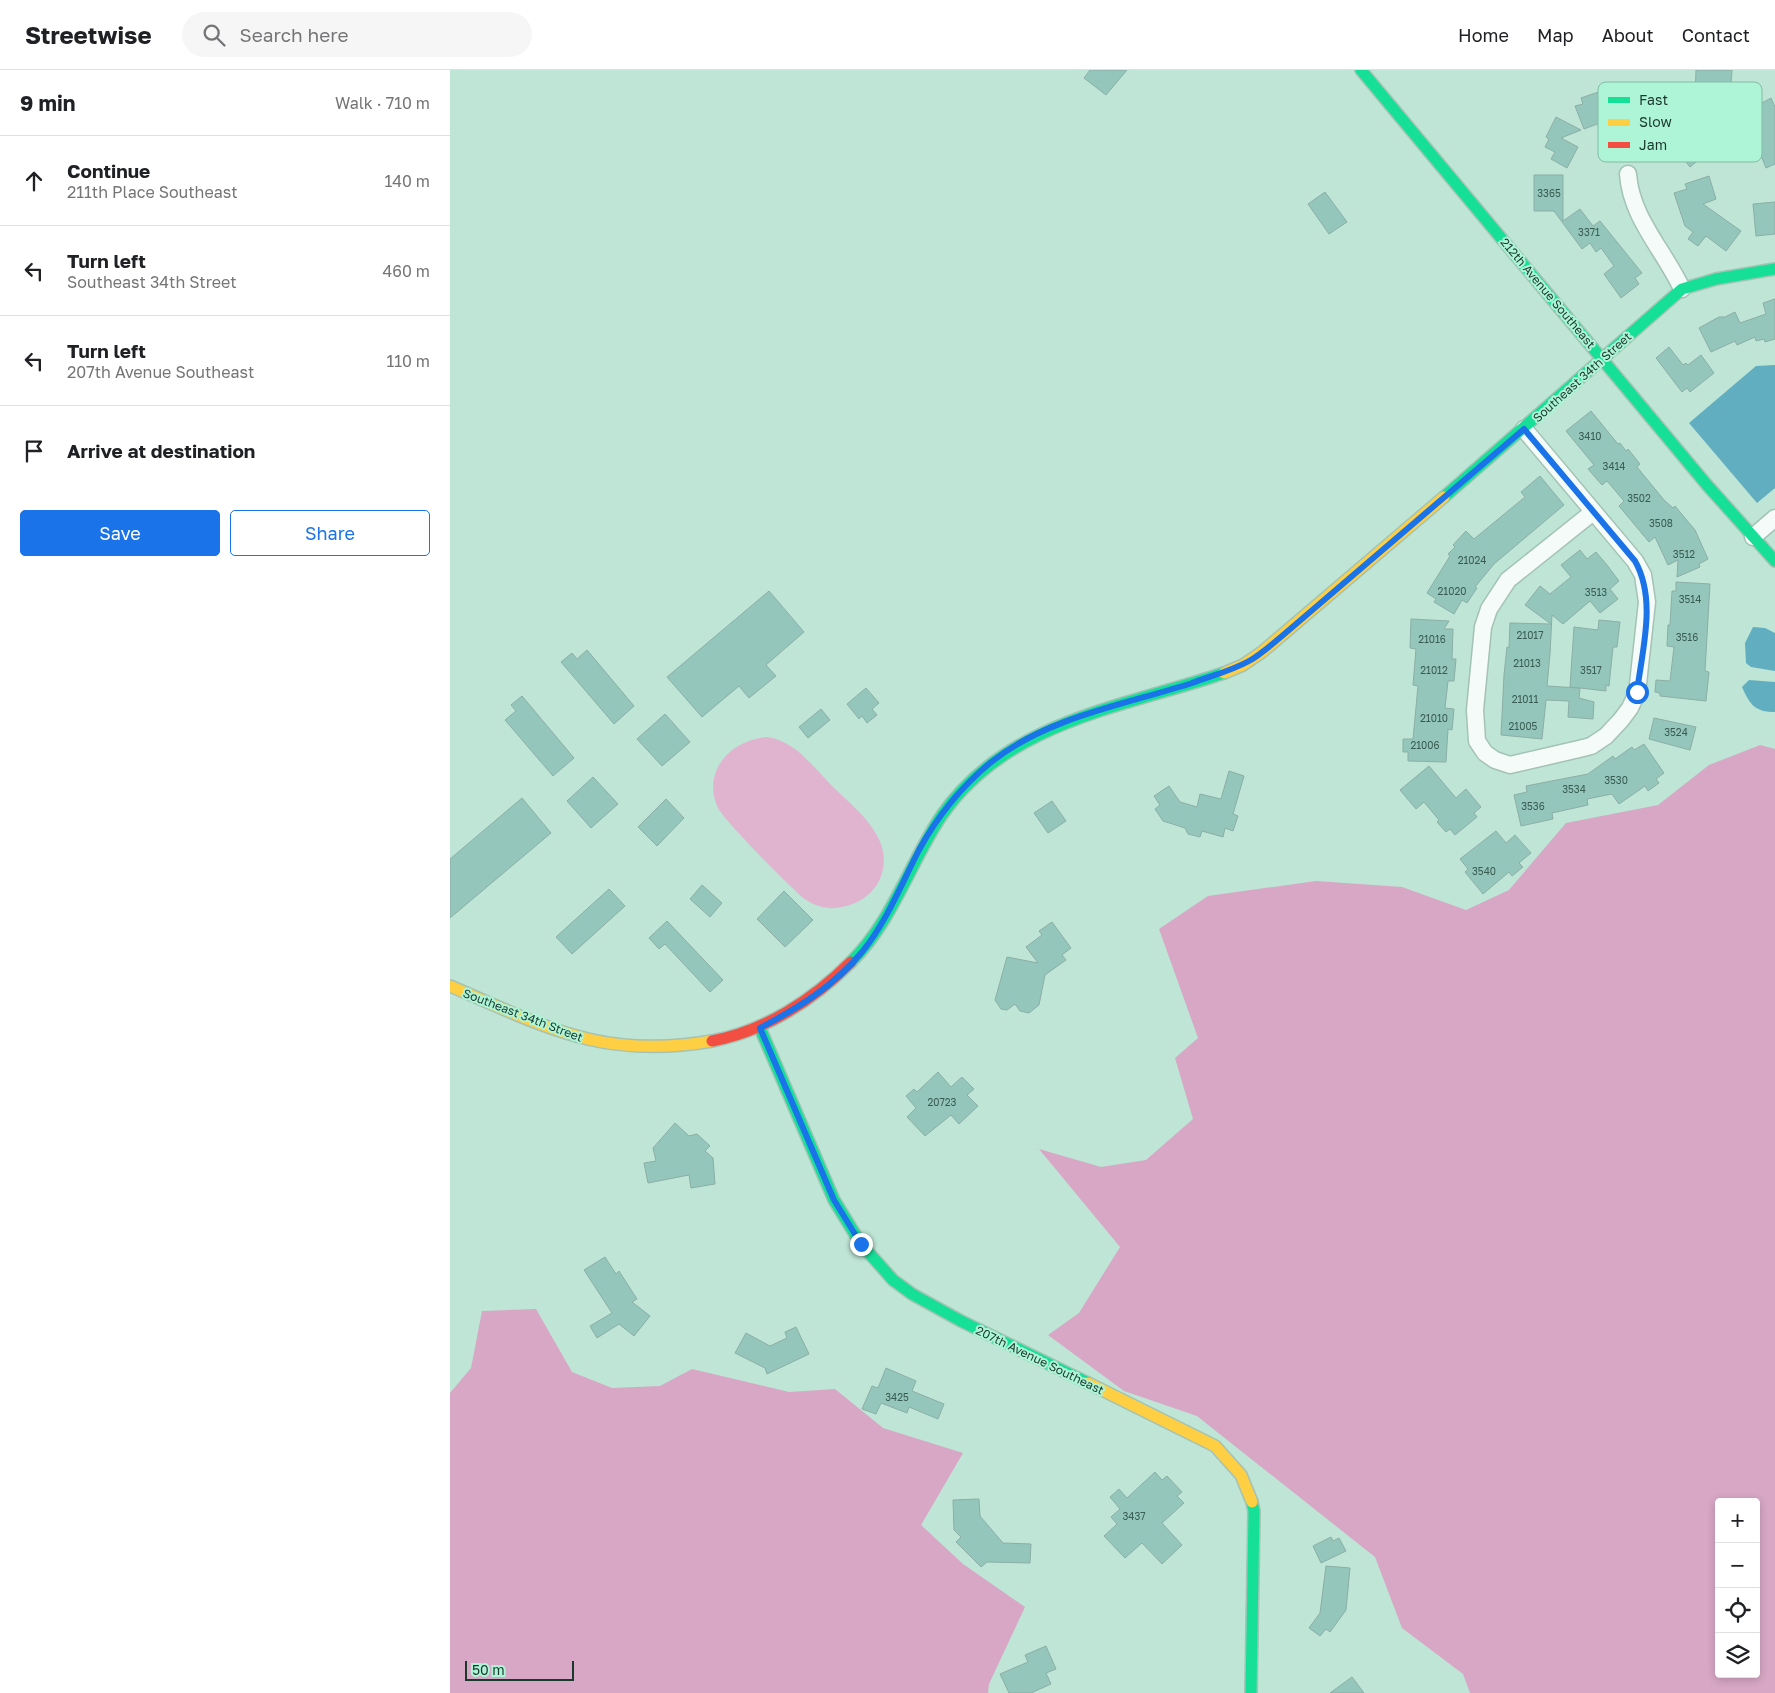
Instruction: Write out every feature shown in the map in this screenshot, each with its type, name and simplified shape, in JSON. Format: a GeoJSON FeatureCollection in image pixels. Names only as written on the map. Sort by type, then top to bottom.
{"type":"FeatureCollection","features":[{"type":"Feature","properties":{"kind":"street","name":"212th Avenue Southeast"},"geometry":{"type":"LineString","coordinates":[[1361,70],[1707,485],[1775,561]]}},
{"type":"Feature","properties":{"kind":"street"},"geometry":{"type":"LineString","coordinates":[[1628,174],[1631,198],[1637,213],[1671,266],[1682,289]]}},
{"type":"Feature","properties":{"kind":"street","name":"Southeast 34th Street"},"geometry":{"type":"LineString","coordinates":[[450,986],[561,1032],[595,1042],[652,1048],[691,1046],[760,1028],[815,996],[862,952],[883,922],[933,826],[952,800],[992,762],[1020,743],[1054,726],[1087,713],[1225,672],[1248,662],[1282,636],[1524,429],[1682,289],[1716,279],[1775,269]]}},
{"type":"Feature","properties":{"kind":"street"},"geometry":{"type":"LineString","coordinates":[[1524,429],[1635,561],[1643,575],[1647,602],[1637,692],[1630,708],[1606,736],[1591,746],[1510,765],[1494,760],[1485,753],[1477,741],[1475,710],[1483,627],[1489,609],[1508,580],[1593,512]]}},
{"type":"Feature","properties":{"kind":"street"},"geometry":{"type":"LineString","coordinates":[[1754,537],[1775,518]]}},
{"type":"Feature","properties":{"kind":"street","name":"207th Avenue Southeast"},"geometry":{"type":"LineString","coordinates":[[760,1028],[834,1200],[861,1244],[893,1280],[912,1294],[961,1321],[1215,1446],[1238,1468],[1251,1494],[1254,1511],[1251,1693]]}},
{"type":"Feature","properties":{"kind":"shaded area"},"geometry":{"type":"Polygon","coordinates":[[[767,737],[787,744],[804,756],[864,817],[879,839],[884,865],[880,879],[869,894],[860,901],[848,906],[828,908],[806,900],[760,856],[718,808],[713,782],[723,760],[731,751],[742,744],[754,739],[767,737]]]}},
{"type":"Feature","properties":{"kind":"shaded area"},"geometry":{"type":"Polygon","coordinates":[[[1760,745],[1775,749],[1775,1693],[1470,1693],[1463,1674],[1402,1628],[1375,1557],[1197,1416],[1124,1391],[1048,1335],[1079,1313],[1120,1247],[1039,1149],[1101,1167],[1146,1160],[1193,1119],[1175,1058],[1198,1038],[1159,929],[1208,896],[1316,881],[1402,887],[1466,910],[1509,890],[1566,823],[1658,805],[1709,765],[1760,745]]]}},
{"type":"Feature","properties":{"kind":"shaded area"},"geometry":{"type":"Polygon","coordinates":[[[536,1309],[572,1372],[612,1388],[660,1386],[692,1369],[789,1392],[835,1389],[883,1428],[963,1453],[921,1525],[963,1564],[1025,1607],[989,1684],[988,1693],[450,1693],[450,1393],[471,1368],[482,1311],[536,1309]]]}},
{"type":"Feature","properties":{"kind":"water"},"geometry":{"type":"Polygon","coordinates":[[[1775,365],[1775,488],[1757,503],[1689,423],[1756,366],[1775,365]]]}},
{"type":"Feature","properties":{"kind":"water"},"geometry":{"type":"Polygon","coordinates":[[[1753,627],[1765,628],[1775,633],[1775,671],[1751,667],[1746,663],[1745,643],[1753,627]]]}},
{"type":"Feature","properties":{"kind":"water"},"geometry":{"type":"Polygon","coordinates":[[[1749,680],[1775,682],[1775,712],[1763,711],[1751,703],[1742,687],[1749,680]]]}},
{"type":"Feature","properties":{"kind":"building"},"geometry":{"type":"Polygon","coordinates":[[[1090,70],[1127,70],[1106,95],[1084,78],[1090,70]]]}},
{"type":"Feature","properties":{"kind":"building"},"geometry":{"type":"Polygon","coordinates":[[[1696,70],[1732,70],[1731,82],[1696,82],[1696,70]]]}},
{"type":"Feature","properties":{"kind":"building"},"geometry":{"type":"Polygon","coordinates":[[[1598,92],[1598,124],[1584,129],[1575,106],[1583,104],[1581,98],[1598,92]]]}},
{"type":"Feature","properties":{"kind":"building"},"geometry":{"type":"Polygon","coordinates":[[[1771,98],[1775,107],[1775,164],[1766,168],[1762,158],[1762,103],[1771,98]]]}},
{"type":"Feature","properties":{"kind":"building"},"geometry":{"type":"Polygon","coordinates":[[[1556,117],[1581,130],[1561,138],[1578,147],[1567,168],[1551,159],[1555,152],[1545,147],[1549,139],[1546,137],[1556,117]]]}},
{"type":"Feature","properties":{"kind":"building"},"geometry":{"type":"Polygon","coordinates":[[[1686,162],[1696,162],[1690,167],[1686,162]]]}},
{"type":"Feature","properties":{"kind":"building"},"geometry":{"type":"Polygon","coordinates":[[[1534,175],[1563,175],[1563,221],[1580,209],[1593,226],[1600,221],[1642,273],[1635,278],[1639,284],[1621,298],[1604,274],[1614,266],[1601,248],[1596,252],[1590,243],[1582,249],[1554,211],[1534,211],[1534,175]]]}},
{"type":"Feature","properties":{"kind":"building"},"geometry":{"type":"Polygon","coordinates":[[[1709,176],[1716,199],[1703,204],[1741,231],[1726,251],[1706,236],[1698,246],[1688,239],[1693,232],[1685,226],[1674,193],[1687,189],[1685,184],[1709,176]]]}},
{"type":"Feature","properties":{"kind":"building"},"geometry":{"type":"Polygon","coordinates":[[[1325,192],[1347,222],[1329,234],[1308,204],[1325,192]]]}},
{"type":"Feature","properties":{"kind":"building"},"geometry":{"type":"Polygon","coordinates":[[[1775,202],[1775,234],[1756,236],[1753,204],[1775,202]]]}},
{"type":"Feature","properties":{"kind":"building"},"geometry":{"type":"Polygon","coordinates":[[[1775,299],[1775,339],[1765,342],[1764,339],[1756,341],[1755,337],[1737,345],[1735,341],[1711,352],[1699,328],[1719,317],[1725,317],[1735,312],[1740,323],[1766,314],[1763,303],[1775,299]]]}},
{"type":"Feature","properties":{"kind":"building"},"geometry":{"type":"Polygon","coordinates":[[[1669,347],[1683,365],[1686,363],[1688,365],[1701,355],[1714,373],[1690,392],[1687,388],[1682,392],[1656,358],[1669,347]]]}},
{"type":"Feature","properties":{"kind":"building"},"geometry":{"type":"Polygon","coordinates":[[[1591,411],[1618,444],[1620,443],[1626,451],[1628,449],[1640,464],[1637,467],[1664,500],[1673,508],[1675,506],[1695,530],[1708,559],[1699,564],[1700,567],[1677,577],[1678,560],[1668,565],[1655,537],[1649,542],[1619,506],[1624,501],[1607,481],[1602,485],[1588,469],[1594,465],[1566,431],[1591,411]]]}},
{"type":"Feature","properties":{"kind":"building"},"geometry":{"type":"Polygon","coordinates":[[[1540,476],[1564,505],[1494,564],[1475,587],[1477,588],[1467,603],[1462,600],[1454,614],[1434,602],[1436,599],[1427,593],[1450,556],[1448,554],[1455,547],[1453,545],[1466,531],[1474,539],[1525,497],[1521,492],[1540,476]]]}},
{"type":"Feature","properties":{"kind":"building"},"geometry":{"type":"Polygon","coordinates":[[[1580,550],[1587,559],[1596,552],[1607,565],[1619,581],[1610,589],[1618,599],[1600,613],[1590,601],[1563,624],[1552,615],[1547,686],[1579,688],[1570,687],[1574,627],[1598,630],[1599,620],[1620,622],[1617,647],[1613,647],[1609,686],[1606,685],[1606,691],[1580,688],[1579,698],[1594,702],[1593,719],[1568,717],[1569,701],[1546,700],[1542,739],[1501,735],[1504,675],[1507,647],[1509,648],[1510,623],[1551,624],[1525,605],[1540,586],[1550,594],[1571,577],[1561,565],[1580,550]]]}},
{"type":"Feature","properties":{"kind":"building"},"geometry":{"type":"Polygon","coordinates":[[[1676,582],[1710,584],[1705,671],[1709,672],[1706,701],[1660,696],[1660,693],[1655,692],[1656,680],[1670,681],[1674,647],[1667,646],[1668,625],[1670,625],[1672,591],[1676,591],[1676,582]]]}},
{"type":"Feature","properties":{"kind":"building"},"geometry":{"type":"Polygon","coordinates":[[[769,591],[804,632],[766,665],[776,676],[749,698],[739,686],[702,717],[667,677],[769,591]]]}},
{"type":"Feature","properties":{"kind":"building"},"geometry":{"type":"Polygon","coordinates":[[[1411,619],[1449,621],[1444,629],[1453,629],[1452,659],[1456,659],[1454,681],[1448,681],[1445,708],[1454,709],[1452,730],[1448,729],[1446,762],[1408,761],[1408,752],[1403,752],[1403,739],[1413,739],[1418,686],[1413,685],[1416,649],[1410,648],[1411,619]]]}},
{"type":"Feature","properties":{"kind":"building"},"geometry":{"type":"Polygon","coordinates":[[[587,650],[634,706],[614,724],[561,662],[572,653],[577,659],[587,650]]]}},
{"type":"Feature","properties":{"kind":"building"},"geometry":{"type":"Polygon","coordinates":[[[866,688],[879,703],[872,709],[877,715],[867,723],[862,716],[859,719],[847,704],[866,688]]]}},
{"type":"Feature","properties":{"kind":"building"},"geometry":{"type":"Polygon","coordinates":[[[522,696],[574,758],[553,776],[505,720],[516,711],[511,705],[522,696]]]}},
{"type":"Feature","properties":{"kind":"building"},"geometry":{"type":"Polygon","coordinates":[[[821,709],[830,720],[808,738],[799,727],[821,709]]]}},
{"type":"Feature","properties":{"kind":"building"},"geometry":{"type":"Polygon","coordinates":[[[665,714],[690,742],[662,766],[637,739],[665,714]]]}},
{"type":"Feature","properties":{"kind":"building"},"geometry":{"type":"Polygon","coordinates":[[[1654,718],[1696,727],[1690,750],[1649,739],[1654,718]]]}},
{"type":"Feature","properties":{"kind":"building"},"geometry":{"type":"Polygon","coordinates":[[[1644,744],[1664,773],[1656,779],[1659,783],[1648,791],[1645,786],[1619,804],[1612,794],[1587,799],[1588,805],[1552,813],[1553,819],[1521,826],[1514,795],[1527,792],[1526,786],[1588,774],[1613,756],[1615,759],[1632,747],[1634,750],[1644,744]]]}},
{"type":"Feature","properties":{"kind":"building"},"geometry":{"type":"Polygon","coordinates":[[[1429,766],[1456,798],[1466,789],[1481,807],[1474,813],[1477,817],[1455,835],[1450,829],[1446,832],[1424,802],[1416,809],[1400,790],[1429,766]]]}},
{"type":"Feature","properties":{"kind":"building"},"geometry":{"type":"Polygon","coordinates":[[[1229,771],[1244,776],[1233,814],[1238,816],[1233,831],[1225,828],[1223,837],[1202,831],[1200,837],[1188,834],[1185,828],[1163,821],[1155,809],[1160,805],[1154,796],[1169,786],[1180,802],[1197,807],[1200,794],[1221,799],[1229,771]]]}},
{"type":"Feature","properties":{"kind":"building"},"geometry":{"type":"Polygon","coordinates":[[[593,777],[618,804],[591,828],[567,801],[593,777]]]}},
{"type":"Feature","properties":{"kind":"building"},"geometry":{"type":"Polygon","coordinates":[[[522,798],[551,833],[450,918],[450,859],[522,798]]]}},
{"type":"Feature","properties":{"kind":"building"},"geometry":{"type":"Polygon","coordinates":[[[666,799],[684,818],[657,846],[638,827],[666,799]]]}},
{"type":"Feature","properties":{"kind":"building"},"geometry":{"type":"Polygon","coordinates":[[[1052,801],[1066,821],[1048,833],[1034,813],[1052,801]]]}},
{"type":"Feature","properties":{"kind":"building"},"geometry":{"type":"Polygon","coordinates":[[[1496,831],[1506,843],[1515,835],[1531,853],[1519,863],[1523,867],[1512,876],[1509,872],[1483,894],[1465,872],[1468,869],[1460,859],[1496,831]]]}},
{"type":"Feature","properties":{"kind":"building"},"geometry":{"type":"Polygon","coordinates":[[[702,885],[722,903],[710,917],[690,899],[702,885]]]}},
{"type":"Feature","properties":{"kind":"building"},"geometry":{"type":"Polygon","coordinates":[[[609,889],[625,906],[572,954],[556,937],[609,889]]]}},
{"type":"Feature","properties":{"kind":"building"},"geometry":{"type":"Polygon","coordinates":[[[784,891],[813,920],[785,947],[757,919],[784,891]]]}},
{"type":"Feature","properties":{"kind":"building"},"geometry":{"type":"Polygon","coordinates":[[[667,921],[723,980],[710,992],[665,944],[659,949],[649,938],[667,921]]]}},
{"type":"Feature","properties":{"kind":"building"},"geometry":{"type":"Polygon","coordinates":[[[1052,922],[1071,948],[1062,955],[1066,960],[1045,975],[1039,1005],[1029,1013],[1020,1011],[1015,1004],[1007,1010],[1001,1009],[995,1000],[1007,957],[1038,963],[1026,947],[1042,935],[1039,931],[1052,922]]]}},
{"type":"Feature","properties":{"kind":"building"},"geometry":{"type":"Polygon","coordinates":[[[938,1072],[951,1087],[962,1077],[974,1089],[967,1095],[978,1106],[959,1124],[951,1115],[925,1136],[907,1117],[916,1108],[906,1096],[914,1089],[917,1092],[938,1072]]]}},
{"type":"Feature","properties":{"kind":"building"},"geometry":{"type":"Polygon","coordinates":[[[675,1123],[689,1136],[697,1134],[710,1146],[705,1151],[713,1158],[715,1184],[691,1188],[689,1175],[648,1183],[644,1163],[656,1161],[653,1148],[675,1123]]]}},
{"type":"Feature","properties":{"kind":"building"},"geometry":{"type":"Polygon","coordinates":[[[605,1257],[616,1274],[619,1271],[637,1299],[632,1302],[650,1316],[634,1336],[619,1324],[597,1338],[590,1326],[612,1313],[584,1270],[605,1257]]]}},
{"type":"Feature","properties":{"kind":"building"},"geometry":{"type":"Polygon","coordinates":[[[796,1327],[809,1354],[767,1374],[765,1368],[735,1353],[746,1333],[770,1346],[787,1338],[785,1332],[796,1327]]]}},
{"type":"Feature","properties":{"kind":"building"},"geometry":{"type":"Polygon","coordinates":[[[886,1368],[916,1381],[912,1391],[944,1404],[938,1419],[909,1407],[907,1413],[881,1403],[876,1414],[862,1409],[872,1386],[878,1388],[886,1368]]]}},
{"type":"Feature","properties":{"kind":"building"},"geometry":{"type":"Polygon","coordinates":[[[1155,1472],[1162,1480],[1167,1476],[1182,1492],[1177,1496],[1184,1503],[1162,1523],[1182,1545],[1162,1564],[1142,1543],[1125,1558],[1104,1536],[1117,1524],[1111,1517],[1120,1509],[1110,1497],[1119,1489],[1127,1498],[1155,1472]]]}},
{"type":"Feature","properties":{"kind":"building"},"geometry":{"type":"Polygon","coordinates":[[[979,1499],[980,1516],[1003,1543],[1031,1544],[1030,1563],[987,1562],[981,1567],[956,1542],[961,1537],[954,1530],[953,1500],[979,1499]]]}},
{"type":"Feature","properties":{"kind":"building"},"geometry":{"type":"Polygon","coordinates":[[[1331,1537],[1333,1541],[1339,1538],[1346,1551],[1321,1563],[1313,1546],[1331,1537]]]}},
{"type":"Feature","properties":{"kind":"building"},"geometry":{"type":"Polygon","coordinates":[[[1326,1566],[1350,1568],[1346,1610],[1330,1632],[1326,1629],[1320,1636],[1309,1628],[1320,1613],[1326,1566]]]}},
{"type":"Feature","properties":{"kind":"building"},"geometry":{"type":"Polygon","coordinates":[[[1046,1646],[1056,1669],[1046,1673],[1051,1684],[1031,1693],[1009,1693],[1000,1674],[1028,1662],[1025,1655],[1046,1646]]]}},
{"type":"Feature","properties":{"kind":"building"},"geometry":{"type":"Polygon","coordinates":[[[1352,1677],[1364,1693],[1330,1693],[1352,1677]]]}},
{"type":"Feature","properties":{"kind":"traffic: fast"},"geometry":{"type":"LineString","coordinates":[[1361,70],[1707,485],[1775,561]]}},
{"type":"Feature","properties":{"kind":"traffic: fast"},"geometry":{"type":"LineString","coordinates":[[1444,497],[1682,289],[1716,279],[1775,269]]}},
{"type":"Feature","properties":{"kind":"traffic: fast"},"geometry":{"type":"LineString","coordinates":[[851,962],[866,946],[890,910],[942,815],[969,783],[999,758],[1033,738],[1070,721],[1224,673]]}},
{"type":"Feature","properties":{"kind":"traffic: fast"},"geometry":{"type":"LineString","coordinates":[[760,1028],[834,1200],[861,1244],[893,1280],[912,1294],[961,1321],[1088,1383]]}},
{"type":"Feature","properties":{"kind":"traffic: fast"},"geometry":{"type":"LineString","coordinates":[[1251,1693],[1254,1511],[1252,1502]]}},
{"type":"Feature","properties":{"kind":"traffic: slow"},"geometry":{"type":"LineString","coordinates":[[1224,673],[1243,665],[1262,652],[1444,497]]}},
{"type":"Feature","properties":{"kind":"traffic: slow"},"geometry":{"type":"LineString","coordinates":[[450,986],[546,1026],[576,1036],[607,1043],[639,1046],[673,1046],[712,1041]]}},
{"type":"Feature","properties":{"kind":"traffic: slow"},"geometry":{"type":"LineString","coordinates":[[1088,1383],[1215,1446],[1241,1475],[1252,1502]]}},
{"type":"Feature","properties":{"kind":"traffic: jam"},"geometry":{"type":"LineString","coordinates":[[712,1041],[751,1030],[787,1012],[821,989],[851,962]]}},
{"type":"Feature","properties":{"kind":"route"},"geometry":{"type":"LineString","coordinates":[[861,1244],[834,1200],[760,1028],[791,1012],[815,996],[862,952],[883,922],[933,826],[952,800],[992,762],[1020,743],[1054,726],[1087,713],[1159,693],[1225,672],[1248,662],[1282,636],[1524,429],[1635,561],[1643,575],[1647,602],[1637,692]]}}]}
